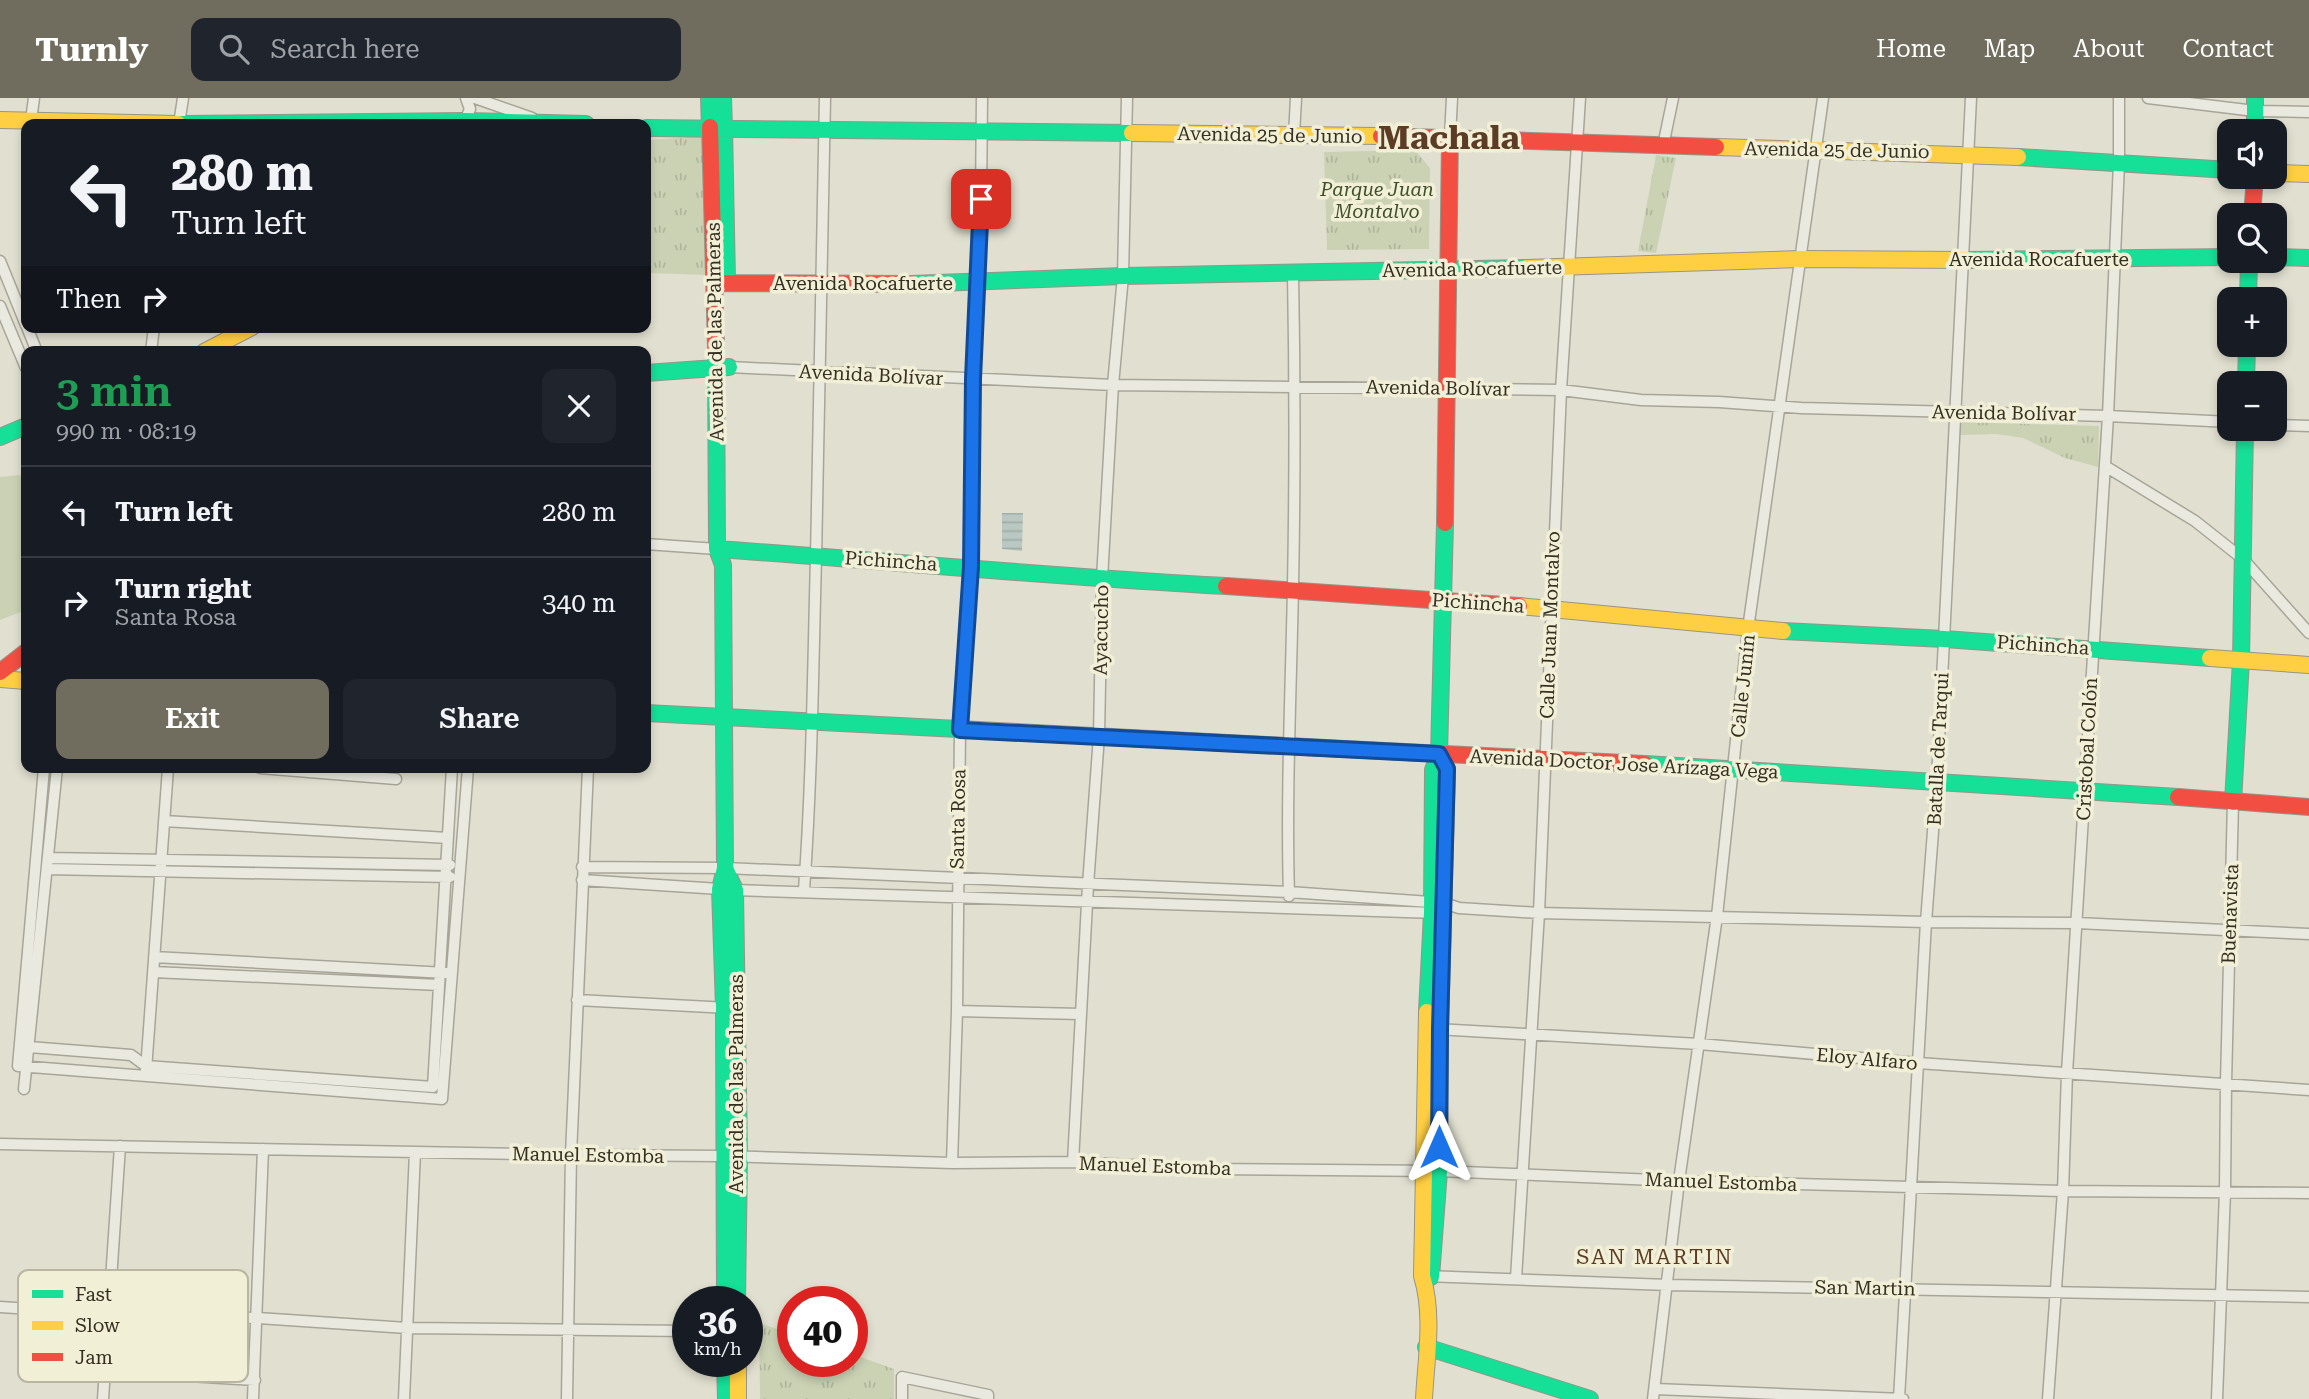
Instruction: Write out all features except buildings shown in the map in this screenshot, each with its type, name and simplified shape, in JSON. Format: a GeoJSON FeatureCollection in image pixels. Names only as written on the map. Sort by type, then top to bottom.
{"type":"FeatureCollection","features":[{"type":"Feature","properties":{"kind":"main road","name":"Avenida de las Palmeras"},"geometry":{"type":"LineString","coordinates":[[709,98],[717,127]]}},
{"type":"Feature","properties":{"kind":"main road","name":"Avenida de las Palmeras"},"geometry":{"type":"LineString","coordinates":[[723,98],[717,127],[723,367],[725,868],[728,889],[731,1156],[737,1286]]}},
{"type":"Feature","properties":{"kind":"main road"},"geometry":{"type":"LineString","coordinates":[[0,120],[21,120]]}},
{"type":"Feature","properties":{"kind":"main road","name":"Avenida 25 de Junio"},"geometry":{"type":"LineString","coordinates":[[651,128],[1450,137],[1968,154],[2217,169]]}},
{"type":"Feature","properties":{"kind":"main road"},"geometry":{"type":"LineString","coordinates":[[1424,1399],[1433,1029],[1442,908],[1433,770],[1439,754],[1448,389],[1450,137]]}},
{"type":"Feature","properties":{"kind":"main road"},"geometry":{"type":"LineString","coordinates":[[2287,173],[2309,174]]}},
{"type":"Feature","properties":{"kind":"main road","name":"Avenida Rocafuerte"},"geometry":{"type":"LineString","coordinates":[[721,283],[820,285],[977,282],[1800,259],[2217,257]]}},
{"type":"Feature","properties":{"kind":"main road"},"geometry":{"type":"LineString","coordinates":[[2287,257],[2309,258]]}},
{"type":"Feature","properties":{"kind":"main road"},"geometry":{"type":"LineString","coordinates":[[216,346],[240,333]]}},
{"type":"Feature","properties":{"kind":"main road","name":"Avenida Bolívar"},"geometry":{"type":"LineString","coordinates":[[651,373],[723,367]]}},
{"type":"Feature","properties":{"kind":"main road"},"geometry":{"type":"LineString","coordinates":[[0,437],[21,428]]}},
{"type":"Feature","properties":{"kind":"main road","name":"Buenavista"},"geometry":{"type":"LineString","coordinates":[[2234,802],[2241,660],[2245,441]]}},
{"type":"Feature","properties":{"kind":"main road","name":"Pichincha"},"geometry":{"type":"LineString","coordinates":[[723,555],[816,556],[1102,579],[1293,589],[1550,608],[1748,629],[1944,639],[2309,666]]}},
{"type":"Feature","properties":{"kind":"main road"},"geometry":{"type":"LineString","coordinates":[[0,672],[21,656]]}},
{"type":"Feature","properties":{"kind":"main road"},"geometry":{"type":"LineString","coordinates":[[0,679],[21,681]]}},
{"type":"Feature","properties":{"kind":"main road","name":"Avenida Doctor Jose Arízaga Vega"},"geometry":{"type":"LineString","coordinates":[[651,713],[1734,769],[2085,790],[2309,807]]}},
{"type":"Feature","properties":{"kind":"main road","name":"Avenida de las Palmeras"},"geometry":{"type":"LineString","coordinates":[[725,1286],[731,1156]]}},
{"type":"Feature","properties":{"kind":"main road"},"geometry":{"type":"LineString","coordinates":[[1426,1347],[1590,1399]]}},
{"type":"Feature","properties":{"kind":"main road"},"geometry":{"type":"LineString","coordinates":[[725,1377],[726,1399]]}},
{"type":"Feature","properties":{"kind":"main road"},"geometry":{"type":"LineString","coordinates":[[738,1377],[738,1399]]}},
{"type":"Feature","properties":{"kind":"street"},"geometry":{"type":"LineString","coordinates":[[31,119],[34,98]]}},
{"type":"Feature","properties":{"kind":"street"},"geometry":{"type":"LineString","coordinates":[[180,119],[183,98]]}},
{"type":"Feature","properties":{"kind":"street"},"geometry":{"type":"LineString","coordinates":[[466,98],[470,109],[466,119]]}},
{"type":"Feature","properties":{"kind":"street"},"geometry":{"type":"LineString","coordinates":[[475,98],[533,119]]}},
{"type":"Feature","properties":{"kind":"street"},"geometry":{"type":"LineString","coordinates":[[804,890],[812,720],[825,98]]}},
{"type":"Feature","properties":{"kind":"street","name":"Santa Rosa"},"geometry":{"type":"LineString","coordinates":[[952,1163],[957,1011],[960,730],[971,567],[973,379],[981,199],[982,98]]}},
{"type":"Feature","properties":{"kind":"street","name":"Ayacucho"},"geometry":{"type":"LineString","coordinates":[[1073,1162],[1098,736],[1102,579],[1113,384],[1123,276],[1127,98]]}},
{"type":"Feature","properties":{"kind":"street"},"geometry":{"type":"LineString","coordinates":[[1294,136],[1296,98]]}},
{"type":"Feature","properties":{"kind":"street"},"geometry":{"type":"LineString","coordinates":[[1450,137],[1452,98]]}},
{"type":"Feature","properties":{"kind":"street","name":"Calle Juan Montalvo"},"geometry":{"type":"LineString","coordinates":[[1516,1278],[1533,1033],[1550,608],[1580,98]]}},
{"type":"Feature","properties":{"kind":"street"},"geometry":{"type":"LineString","coordinates":[[1663,146],[1673,98]]}},
{"type":"Feature","properties":{"kind":"street","name":"Calle Junín"},"geometry":{"type":"LineString","coordinates":[[1654,1394],[1679,1181],[1717,916],[1748,629],[1823,98]]}},
{"type":"Feature","properties":{"kind":"street","name":"Batalla de Tarqui"},"geometry":{"type":"LineString","coordinates":[[1900,1399],[1926,922],[1937,782],[1971,98]]}},
{"type":"Feature","properties":{"kind":"street","name":"Cristobal Colón"},"geometry":{"type":"LineString","coordinates":[[2048,1399],[2057,1293],[2067,1073],[2108,416],[2119,163],[2119,98]]}},
{"type":"Feature","properties":{"kind":"street"},"geometry":{"type":"LineString","coordinates":[[2148,98],[2255,105],[2309,112]]}},
{"type":"Feature","properties":{"kind":"street"},"geometry":{"type":"LineString","coordinates":[[0,261],[21,312]]}},
{"type":"Feature","properties":{"kind":"street"},"geometry":{"type":"LineString","coordinates":[[1289,908],[1288,745],[1295,386],[1293,273]]}},
{"type":"Feature","properties":{"kind":"street"},"geometry":{"type":"LineString","coordinates":[[0,306],[21,356]]}},
{"type":"Feature","properties":{"kind":"street","name":"Avenida Bolívar"},"geometry":{"type":"LineString","coordinates":[[723,367],[1113,384],[1561,390],[1642,400],[2217,421]]}},
{"type":"Feature","properties":{"kind":"street"},"geometry":{"type":"LineString","coordinates":[[2287,425],[2309,426]]}},
{"type":"Feature","properties":{"kind":"street"},"geometry":{"type":"LineString","coordinates":[[2105,466],[2195,521],[2243,559],[2309,634]]}},
{"type":"Feature","properties":{"kind":"street","name":"Pichincha"},"geometry":{"type":"LineString","coordinates":[[651,545],[723,555]]}},
{"type":"Feature","properties":{"kind":"street"},"geometry":{"type":"LineString","coordinates":[[44,773],[18,1066],[433,1087],[452,773]]}},
{"type":"Feature","properties":{"kind":"street"},"geometry":{"type":"LineString","coordinates":[[24,1089],[56,773]]}},
{"type":"Feature","properties":{"kind":"street"},"geometry":{"type":"LineString","coordinates":[[146,1071],[168,773]]}},
{"type":"Feature","properties":{"kind":"street"},"geometry":{"type":"LineString","coordinates":[[322,773],[396,779]]}},
{"type":"Feature","properties":{"kind":"street"},"geometry":{"type":"LineString","coordinates":[[29,1047],[131,1055],[146,1071],[442,1099],[468,773]]}},
{"type":"Feature","properties":{"kind":"street"},"geometry":{"type":"LineString","coordinates":[[567,1399],[571,1155],[588,773]]}},
{"type":"Feature","properties":{"kind":"street","name":"Buenavista"},"geometry":{"type":"LineString","coordinates":[[2217,1399],[2225,1192],[2234,802]]}},
{"type":"Feature","properties":{"kind":"street"},"geometry":{"type":"LineString","coordinates":[[164,821],[447,838]]}},
{"type":"Feature","properties":{"kind":"street"},"geometry":{"type":"LineString","coordinates":[[47,863],[446,871],[460,866]]}},
{"type":"Feature","properties":{"kind":"street"},"geometry":{"type":"LineString","coordinates":[[582,867],[725,868],[1289,892],[1442,908]]}},
{"type":"Feature","properties":{"kind":"street"},"geometry":{"type":"LineString","coordinates":[[446,871],[459,878]]}},
{"type":"Feature","properties":{"kind":"street"},"geometry":{"type":"LineString","coordinates":[[582,880],[728,889],[1289,908],[1442,908],[1539,913],[2077,923],[2309,934]]}},
{"type":"Feature","properties":{"kind":"street"},"geometry":{"type":"LineString","coordinates":[[154,957],[452,974]]}},
{"type":"Feature","properties":{"kind":"street"},"geometry":{"type":"LineString","coordinates":[[153,972],[439,985]]}},
{"type":"Feature","properties":{"kind":"street"},"geometry":{"type":"LineString","coordinates":[[577,1000],[730,1008]]}},
{"type":"Feature","properties":{"kind":"street"},"geometry":{"type":"LineString","coordinates":[[957,1011],[1081,1014]]}},
{"type":"Feature","properties":{"kind":"street","name":"Eloy Alfaro"},"geometry":{"type":"LineString","coordinates":[[1433,1029],[1699,1044],[1918,1063],[2309,1090]]}},
{"type":"Feature","properties":{"kind":"street","name":"Manuel Estomba"},"geometry":{"type":"LineString","coordinates":[[0,1144],[731,1156],[952,1163],[1073,1162],[1208,1169],[1431,1172],[2063,1191],[2309,1193]]}},
{"type":"Feature","properties":{"kind":"street"},"geometry":{"type":"LineString","coordinates":[[113,1270],[120,1146]]}},
{"type":"Feature","properties":{"kind":"street"},"geometry":{"type":"LineString","coordinates":[[253,1399],[263,1149]]}},
{"type":"Feature","properties":{"kind":"street"},"geometry":{"type":"LineString","coordinates":[[404,1399],[415,1152]]}},
{"type":"Feature","properties":{"kind":"street","name":"San Martin"},"geometry":{"type":"LineString","coordinates":[[1427,1279],[1516,1278],[1668,1284],[2309,1297]]}},
{"type":"Feature","properties":{"kind":"street"},"geometry":{"type":"LineString","coordinates":[[0,1307],[18,1308]]}},
{"type":"Feature","properties":{"kind":"street"},"geometry":{"type":"LineString","coordinates":[[248,1318],[407,1328],[672,1331]]}},
{"type":"Feature","properties":{"kind":"street"},"geometry":{"type":"LineString","coordinates":[[902,1399],[902,1377],[988,1397]]}},
{"type":"Feature","properties":{"kind":"street"},"geometry":{"type":"LineString","coordinates":[[248,1380],[254,1380]]}},
{"type":"Feature","properties":{"kind":"street"},"geometry":{"type":"LineString","coordinates":[[1654,1394],[1900,1399]]}},
{"type":"Feature","properties":{"kind":"green space"},"geometry":{"type":"Polygon","coordinates":[[[705,136],[708,275],[651,273],[651,140],[705,136]]]}},
{"type":"Feature","properties":{"kind":"green space","name":"Parque Juan Montalvo"},"geometry":{"type":"Polygon","coordinates":[[[1415,150],[1430,168],[1429,249],[1327,250],[1324,152],[1415,150]]]}},
{"type":"Feature","properties":{"kind":"green space"},"geometry":{"type":"Polygon","coordinates":[[[1656,155],[1676,158],[1656,253],[1638,251],[1656,155]]]}},
{"type":"Feature","properties":{"kind":"green space"},"geometry":{"type":"Polygon","coordinates":[[[1960,422],[2099,426],[2098,467],[2065,458],[2023,438],[1997,434],[1959,435],[1960,422]]]}},
{"type":"Feature","properties":{"kind":"green space"},"geometry":{"type":"Polygon","coordinates":[[[21,476],[21,612],[0,620],[0,477],[21,476]]]}},
{"type":"Feature","properties":{"kind":"green space"},"geometry":{"type":"Polygon","coordinates":[[[763,1324],[777,1329],[777,1377],[868,1377],[868,1360],[894,1369],[894,1399],[760,1399],[760,1377],[763,1377],[763,1324]]]}},
{"type":"Feature","properties":{"kind":"shaded area"},"geometry":{"type":"Polygon","coordinates":[[[1002,513],[1023,513],[1022,551],[1002,549],[1002,513]]]}},
{"type":"Feature","properties":{"kind":"traffic: fast"},"geometry":{"type":"LineString","coordinates":[[709,98],[710,127]]}},
{"type":"Feature","properties":{"kind":"traffic: fast"},"geometry":{"type":"LineString","coordinates":[[723,98],[724,127]]}},
{"type":"Feature","properties":{"kind":"traffic: fast"},"geometry":{"type":"LineString","coordinates":[[2255,98],[2255,119]]}},
{"type":"Feature","properties":{"kind":"traffic: fast"},"geometry":{"type":"LineString","coordinates":[[724,127],[727,281]]}},
{"type":"Feature","properties":{"kind":"traffic: fast"},"geometry":{"type":"LineString","coordinates":[[651,128],[1132,133]]}},
{"type":"Feature","properties":{"kind":"traffic: fast"},"geometry":{"type":"LineString","coordinates":[[2018,157],[2217,169]]}},
{"type":"Feature","properties":{"kind":"traffic: fast"},"geometry":{"type":"LineString","coordinates":[[1967,260],[2217,257]]}},
{"type":"Feature","properties":{"kind":"traffic: fast"},"geometry":{"type":"LineString","coordinates":[[2287,257],[2309,258]]}},
{"type":"Feature","properties":{"kind":"traffic: fast"},"geometry":{"type":"LineString","coordinates":[[911,284],[1123,276],[1526,268]]}},
{"type":"Feature","properties":{"kind":"traffic: fast"},"geometry":{"type":"LineString","coordinates":[[2248,287],[2249,273]]}},
{"type":"Feature","properties":{"kind":"traffic: fast"},"geometry":{"type":"LineString","coordinates":[[651,713],[724,717],[723,565],[717,549],[716,349]]}},
{"type":"Feature","properties":{"kind":"traffic: fast"},"geometry":{"type":"LineString","coordinates":[[2246,371],[2247,357]]}},
{"type":"Feature","properties":{"kind":"traffic: fast"},"geometry":{"type":"LineString","coordinates":[[651,373],[729,367]]}},
{"type":"Feature","properties":{"kind":"traffic: fast"},"geometry":{"type":"LineString","coordinates":[[0,437],[21,428]]}},
{"type":"Feature","properties":{"kind":"traffic: fast"},"geometry":{"type":"LineString","coordinates":[[2233,802],[2241,660],[2245,441]]}},
{"type":"Feature","properties":{"kind":"traffic: fast"},"geometry":{"type":"LineString","coordinates":[[1427,1012],[1432,913],[1433,770],[1439,754],[1445,523]]}},
{"type":"Feature","properties":{"kind":"traffic: fast"},"geometry":{"type":"LineString","coordinates":[[717,549],[1226,586]]}},
{"type":"Feature","properties":{"kind":"traffic: fast"},"geometry":{"type":"LineString","coordinates":[[1783,631],[1944,639],[2210,658]]}},
{"type":"Feature","properties":{"kind":"traffic: fast"},"geometry":{"type":"LineString","coordinates":[[725,1286],[724,1008],[720,889],[725,868],[724,717],[978,730]]}},
{"type":"Feature","properties":{"kind":"traffic: fast"},"geometry":{"type":"LineString","coordinates":[[1431,1277],[1439,1171],[1447,769],[1439,754]]}},
{"type":"Feature","properties":{"kind":"traffic: fast"},"geometry":{"type":"LineString","coordinates":[[1645,764],[2178,797]]}},
{"type":"Feature","properties":{"kind":"traffic: fast"},"geometry":{"type":"LineString","coordinates":[[725,868],[735,890],[739,1157],[737,1286]]}},
{"type":"Feature","properties":{"kind":"traffic: fast"},"geometry":{"type":"LineString","coordinates":[[1426,1347],[1590,1399]]}},
{"type":"Feature","properties":{"kind":"traffic: fast"},"geometry":{"type":"LineString","coordinates":[[725,1377],[726,1399]]}},
{"type":"Feature","properties":{"kind":"traffic: slow"},"geometry":{"type":"LineString","coordinates":[[0,120],[21,120]]}},
{"type":"Feature","properties":{"kind":"traffic: slow"},"geometry":{"type":"LineString","coordinates":[[1132,133],[1381,136]]}},
{"type":"Feature","properties":{"kind":"traffic: slow"},"geometry":{"type":"LineString","coordinates":[[1716,147],[2018,157]]}},
{"type":"Feature","properties":{"kind":"traffic: slow"},"geometry":{"type":"LineString","coordinates":[[2287,173],[2309,174]]}},
{"type":"Feature","properties":{"kind":"traffic: slow"},"geometry":{"type":"LineString","coordinates":[[1526,268],[1800,259],[1967,260]]}},
{"type":"Feature","properties":{"kind":"traffic: slow"},"geometry":{"type":"LineString","coordinates":[[216,346],[240,333]]}},
{"type":"Feature","properties":{"kind":"traffic: slow"},"geometry":{"type":"LineString","coordinates":[[1519,606],[1783,631]]}},
{"type":"Feature","properties":{"kind":"traffic: slow"},"geometry":{"type":"LineString","coordinates":[[2210,658],[2309,665]]}},
{"type":"Feature","properties":{"kind":"traffic: slow"},"geometry":{"type":"LineString","coordinates":[[0,679],[21,681]]}},
{"type":"Feature","properties":{"kind":"traffic: slow"},"geometry":{"type":"LineString","coordinates":[[978,730],[1345,749]]}},
{"type":"Feature","properties":{"kind":"traffic: slow"},"geometry":{"type":"LineString","coordinates":[[1424,1399],[1428,1322],[1422,1276],[1427,1012]]}},
{"type":"Feature","properties":{"kind":"traffic: slow"},"geometry":{"type":"LineString","coordinates":[[738,1377],[738,1399]]}},
{"type":"Feature","properties":{"kind":"traffic: jam"},"geometry":{"type":"LineString","coordinates":[[710,127],[716,349]]}},
{"type":"Feature","properties":{"kind":"traffic: jam"},"geometry":{"type":"LineString","coordinates":[[1381,136],[1716,147]]}},
{"type":"Feature","properties":{"kind":"traffic: jam"},"geometry":{"type":"LineString","coordinates":[[1445,523],[1450,137]]}},
{"type":"Feature","properties":{"kind":"traffic: jam"},"geometry":{"type":"LineString","coordinates":[[2253,203],[2254,189]]}},
{"type":"Feature","properties":{"kind":"traffic: jam"},"geometry":{"type":"LineString","coordinates":[[715,283],[911,284]]}},
{"type":"Feature","properties":{"kind":"traffic: jam"},"geometry":{"type":"LineString","coordinates":[[1226,586],[1519,606]]}},
{"type":"Feature","properties":{"kind":"traffic: jam"},"geometry":{"type":"LineString","coordinates":[[0,672],[21,656]]}},
{"type":"Feature","properties":{"kind":"traffic: jam"},"geometry":{"type":"LineString","coordinates":[[1345,749],[1645,764]]}},
{"type":"Feature","properties":{"kind":"traffic: jam"},"geometry":{"type":"LineString","coordinates":[[2178,797],[2309,807]]}},
{"type":"Feature","properties":{"kind":"district","name":"Machala"},"geometry":{"type":"Point","coordinates":[1449,137]}},
{"type":"Feature","properties":{"kind":"district","name":"SAN MARTIN"},"geometry":{"type":"Point","coordinates":[1655,1257]}},
{"type":"Feature","properties":{"kind":"route"},"geometry":{"type":"LineString","coordinates":[[981,199],[973,379],[971,567],[960,730],[1439,754],[1447,769],[1439,1147]]}}]}
